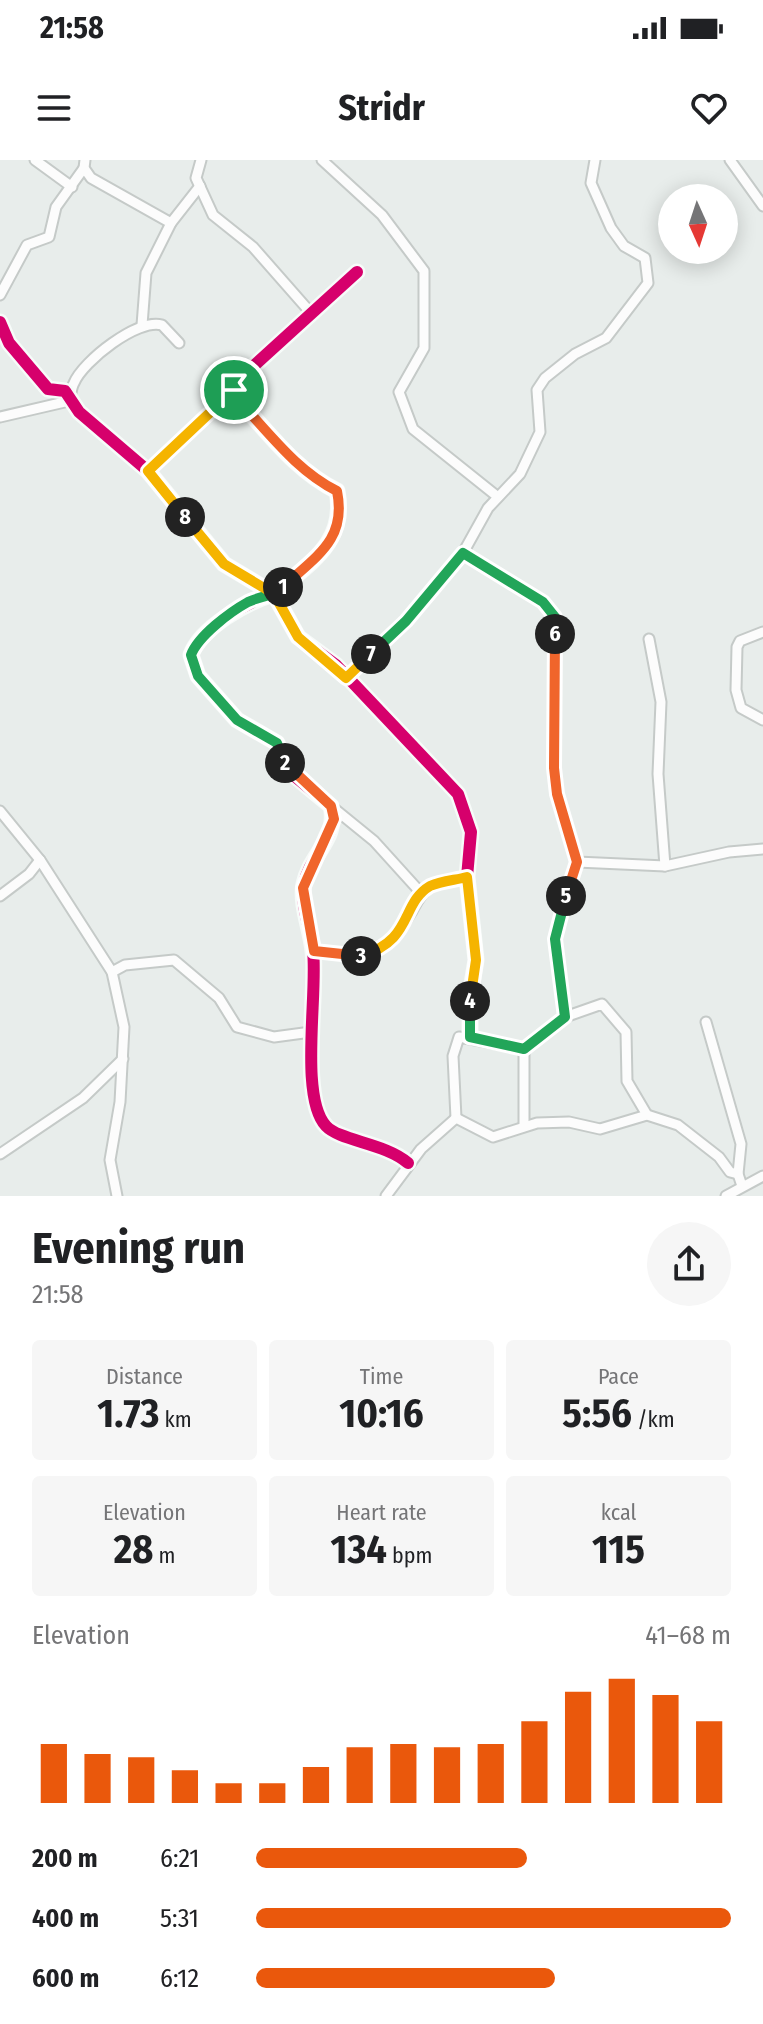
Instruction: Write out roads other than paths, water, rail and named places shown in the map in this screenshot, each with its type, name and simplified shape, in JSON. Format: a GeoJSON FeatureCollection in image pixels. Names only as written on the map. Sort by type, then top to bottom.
{"type":"FeatureCollection","features":[{"type":"Feature","properties":{"kind":"street"},"geometry":{"type":"LineString","coordinates":[[35,160],[72,187]]}},
{"type":"Feature","properties":{"kind":"street"},"geometry":{"type":"LineString","coordinates":[[322,160],[382,215],[424,271],[424,348],[399,392],[413,429],[498,497]]}},
{"type":"Feature","properties":{"kind":"street"},"geometry":{"type":"LineString","coordinates":[[346,678],[406,621],[463,553],[488,508],[520,474],[540,432],[537,390],[545,378],[575,354],[606,338],[648,283],[645,258],[621,244],[595,196],[591,183],[595,160]]}},
{"type":"Feature","properties":{"kind":"street"},"geometry":{"type":"LineString","coordinates":[[730,160],[763,206]]}},
{"type":"Feature","properties":{"kind":"street"},"geometry":{"type":"LineString","coordinates":[[197,162],[200,186],[219,223],[253,247],[311,313]]}},
{"type":"Feature","properties":{"kind":"street"},"geometry":{"type":"LineString","coordinates":[[0,295],[27,245],[49,237],[54,210],[85,164]]}},
{"type":"Feature","properties":{"kind":"street"},"geometry":{"type":"LineString","coordinates":[[85,164],[91,178],[112,193],[171,223]]}},
{"type":"Feature","properties":{"kind":"street"},"geometry":{"type":"LineString","coordinates":[[142,325],[146,273],[171,223],[200,186]]}},
{"type":"Feature","properties":{"kind":"street"},"geometry":{"type":"LineString","coordinates":[[357,272],[235,383],[234,390],[235,397],[287,451],[295,465],[318,483],[337,491],[341,512],[334,536],[274,594],[249,601],[234,612],[198,644],[193,661],[198,676],[237,720],[277,743],[291,773],[374,841],[422,894]]}},
{"type":"Feature","properties":{"kind":"street"},"geometry":{"type":"LineString","coordinates":[[0,322],[9,343],[48,389],[65,391],[69,401],[148,471],[224,564],[274,594],[298,637],[383,712],[458,794],[471,832],[467,877],[476,960],[470,996],[470,1037]]}},
{"type":"Feature","properties":{"kind":"street"},"geometry":{"type":"LineString","coordinates":[[69,401],[74,381],[88,364],[142,325],[162,325],[179,343]]}},
{"type":"Feature","properties":{"kind":"street"},"geometry":{"type":"LineString","coordinates":[[148,471],[234,390]]}},
{"type":"Feature","properties":{"kind":"street"},"geometry":{"type":"LineString","coordinates":[[0,417],[69,401]]}},
{"type":"Feature","properties":{"kind":"street"},"geometry":{"type":"LineString","coordinates":[[463,553],[543,602],[555,617],[554,768],[557,794],[577,862],[555,939],[565,1017]]}},
{"type":"Feature","properties":{"kind":"street"},"geometry":{"type":"LineString","coordinates":[[763,632],[740,641],[737,647],[736,690],[741,708],[763,720]]}},
{"type":"Feature","properties":{"kind":"street"},"geometry":{"type":"LineString","coordinates":[[649,639],[661,702],[658,774],[665,866]]}},
{"type":"Feature","properties":{"kind":"street"},"geometry":{"type":"LineString","coordinates":[[331,806],[332,830],[306,875],[303,888],[314,951],[311,1032],[313,1098],[321,1121],[329,1130],[390,1150],[408,1163]]}},
{"type":"Feature","properties":{"kind":"street"},"geometry":{"type":"LineString","coordinates":[[0,811],[40,860],[112,972],[124,1027],[120,1102],[110,1160],[117,1196]]}},
{"type":"Feature","properties":{"kind":"street"},"geometry":{"type":"LineString","coordinates":[[577,862],[665,866],[729,852],[763,849]]}},
{"type":"Feature","properties":{"kind":"street"},"geometry":{"type":"LineString","coordinates":[[0,896],[29,874],[40,860]]}},
{"type":"Feature","properties":{"kind":"street"},"geometry":{"type":"LineString","coordinates":[[314,951],[360,957],[379,951],[395,939],[422,894],[431,886],[467,877]]}},
{"type":"Feature","properties":{"kind":"street"},"geometry":{"type":"LineString","coordinates":[[112,972],[125,965],[174,960],[219,998],[237,1027],[274,1037],[311,1032]]}},
{"type":"Feature","properties":{"kind":"street"},"geometry":{"type":"LineString","coordinates":[[524,1049],[565,1017],[602,1004],[618,1019],[628,1042],[627,1081],[647,1115]]}},
{"type":"Feature","properties":{"kind":"street"},"geometry":{"type":"LineString","coordinates":[[706,1022],[741,1144],[738,1174],[742,1186]]}},
{"type":"Feature","properties":{"kind":"street"},"geometry":{"type":"LineString","coordinates":[[456,1118],[453,1056],[459,1037],[524,1049]]}},
{"type":"Feature","properties":{"kind":"street"},"geometry":{"type":"LineString","coordinates":[[524,1049],[524,1126]]}},
{"type":"Feature","properties":{"kind":"street"},"geometry":{"type":"LineString","coordinates":[[0,1154],[83,1098],[123,1059]]}},
{"type":"Feature","properties":{"kind":"street"},"geometry":{"type":"LineString","coordinates":[[456,1118],[493,1137],[524,1126],[569,1122],[600,1129],[647,1115],[678,1125],[719,1157],[730,1172],[738,1174]]}},
{"type":"Feature","properties":{"kind":"street"},"geometry":{"type":"LineString","coordinates":[[386,1196],[408,1163],[439,1129],[456,1118]]}},
{"type":"Feature","properties":{"kind":"street"},"geometry":{"type":"LineString","coordinates":[[726,1196],[763,1176]]}}]}
